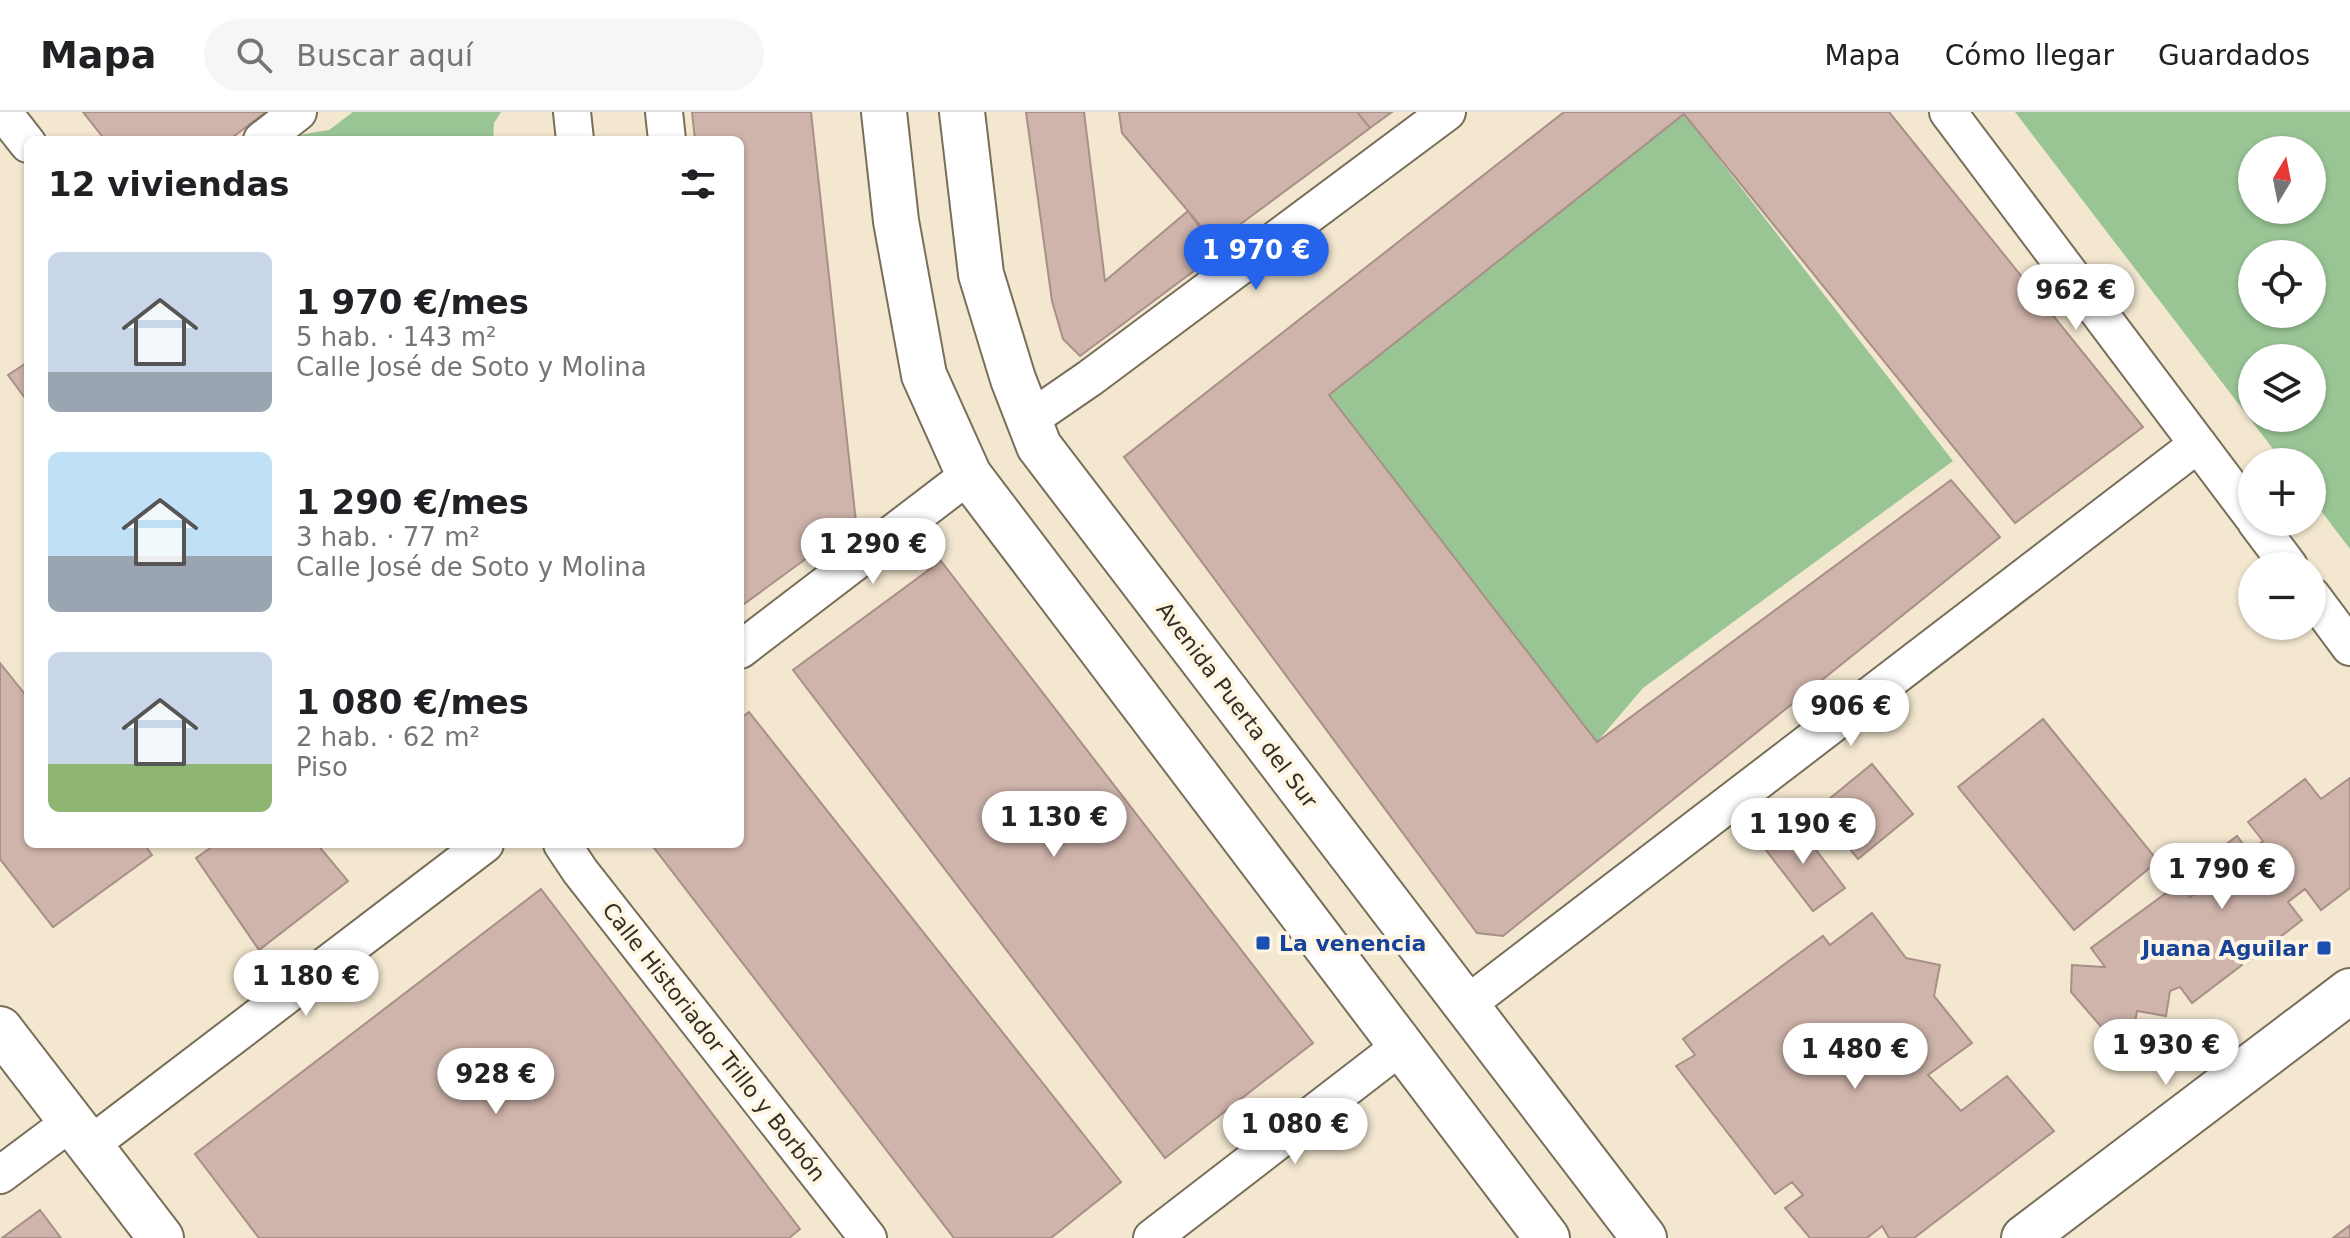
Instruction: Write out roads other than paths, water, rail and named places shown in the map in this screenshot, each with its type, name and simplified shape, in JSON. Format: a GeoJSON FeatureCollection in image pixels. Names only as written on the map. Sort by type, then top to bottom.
{"type":"FeatureCollection","features":[{"type":"Feature","properties":{"kind":"main road"},"geometry":{"type":"LineString","coordinates":[[884,112],[896,221],[924,375],[969,475],[1547,1238]]}},
{"type":"Feature","properties":{"kind":"main road","name":"Avenida Puerta del Sur"},"geometry":{"type":"LineString","coordinates":[[962,112],[981,274],[1013,379],[1039,446],[1644,1238]]}},
{"type":"Feature","properties":{"kind":"main road"},"geometry":{"type":"LineString","coordinates":[[2024,1238],[2350,991]]}},
{"type":"Feature","properties":{"kind":"main road"},"geometry":{"type":"LineString","coordinates":[[0,1029],[161,1238]]}},
{"type":"Feature","properties":{"kind":"street"},"geometry":{"type":"LineString","coordinates":[[3,112],[24,139]]}},
{"type":"Feature","properties":{"kind":"street"},"geometry":{"type":"LineString","coordinates":[[267,136],[298,112]]}},
{"type":"Feature","properties":{"kind":"street"},"geometry":{"type":"LineString","coordinates":[[572,112],[575,136]]}},
{"type":"Feature","properties":{"kind":"street"},"geometry":{"type":"LineString","coordinates":[[664,112],[667,136]]}},
{"type":"Feature","properties":{"kind":"street"},"geometry":{"type":"LineString","coordinates":[[1029,420],[1116,359],[1447,112]]}},
{"type":"Feature","properties":{"kind":"street"},"geometry":{"type":"LineString","coordinates":[[1948,112],[2238,497]]}},
{"type":"Feature","properties":{"kind":"street"},"geometry":{"type":"LineString","coordinates":[[1466,1005],[2198,444]]}},
{"type":"Feature","properties":{"kind":"street"},"geometry":{"type":"LineString","coordinates":[[744,647],[969,475]]}},
{"type":"Feature","properties":{"kind":"street"},"geometry":{"type":"LineString","coordinates":[[2326,615],[2350,647]]}},
{"type":"Feature","properties":{"kind":"street"},"geometry":{"type":"LineString","coordinates":[[0,1175],[80,1133],[479,848]]}},
{"type":"Feature","properties":{"kind":"street","name":"Calle Historiador Trillo y Borbón"},"geometry":{"type":"LineString","coordinates":[[565,848],[868,1238]]}},
{"type":"Feature","properties":{"kind":"street"},"geometry":{"type":"LineString","coordinates":[[1152,1238],[1401,1046]]}},
{"type":"Feature","properties":{"kind":"place","name":"La venencia"},"geometry":{"type":"Point","coordinates":[1263,943]}},
{"type":"Feature","properties":{"kind":"place","name":"Juana Aguilar"},"geometry":{"type":"Point","coordinates":[2324,948]}}]}
